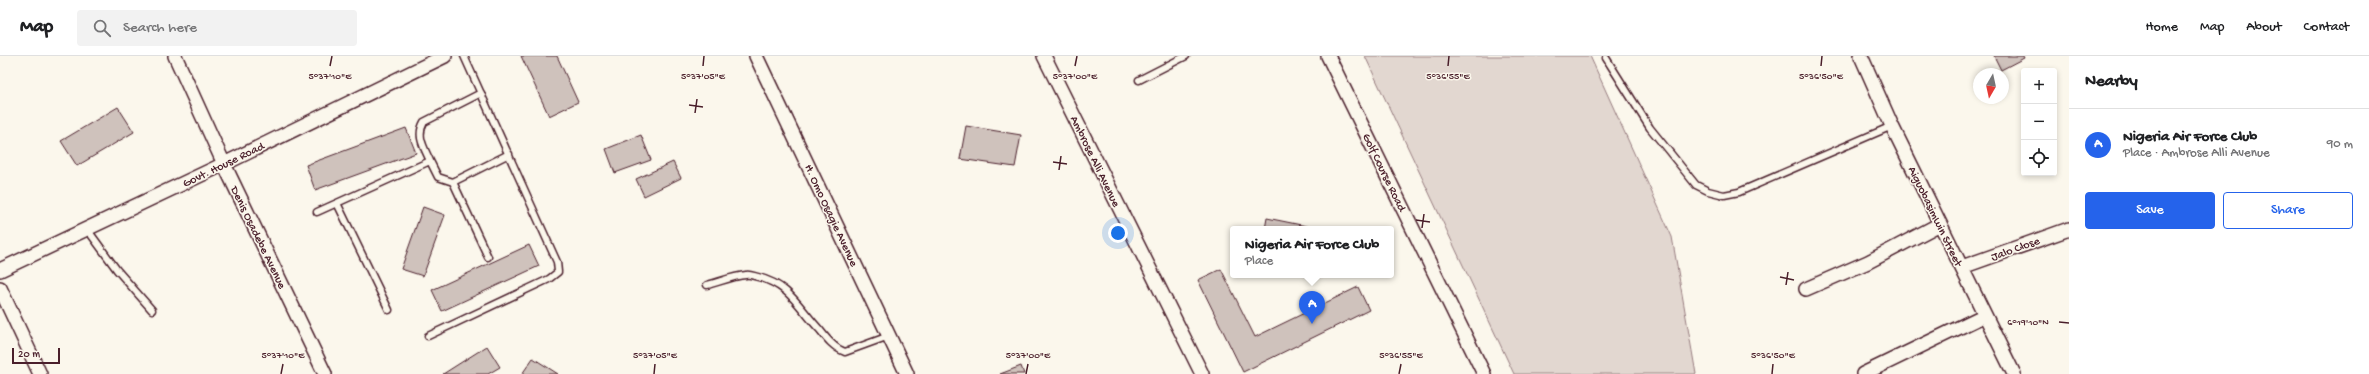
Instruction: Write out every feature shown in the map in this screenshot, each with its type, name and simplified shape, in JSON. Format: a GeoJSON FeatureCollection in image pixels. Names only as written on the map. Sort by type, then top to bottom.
{"type":"FeatureCollection","features":[{"type":"Feature","properties":{"kind":"street","name":"Denis Osadebe Avenue"},"geometry":{"type":"LineString","coordinates":[[175,56],[224,164],[325,374]]}},
{"type":"Feature","properties":{"kind":"street","name":"Govt. House Road"},"geometry":{"type":"LineString","coordinates":[[0,270],[224,164],[445,56]]}},
{"type":"Feature","properties":{"kind":"street","name":"H. Omo Osagie Avenue"},"geometry":{"type":"LineString","coordinates":[[756,56],[908,374]]}},
{"type":"Feature","properties":{"kind":"street","name":"Ambrose Alli Avenue"},"geometry":{"type":"LineString","coordinates":[[1044,56],[1202,374]]}},
{"type":"Feature","properties":{"kind":"street","name":"Golf Course Road"},"geometry":{"type":"LineString","coordinates":[[1328,56],[1484,374]]}},
{"type":"Feature","properties":{"kind":"street","name":"Aiguobasimwin Street"},"geometry":{"type":"LineString","coordinates":[[1861,56],[1892,126],[2014,374]]}},
{"type":"Feature","properties":{"kind":"street"},"geometry":{"type":"LineString","coordinates":[[1806,289],[1868,262],[1940,224]]}},
{"type":"Feature","properties":{"kind":"street","name":"Jalo Close"},"geometry":{"type":"LineString","coordinates":[[1962,267],[2069,229]]}},
{"type":"Feature","properties":{"kind":"street"},"geometry":{"type":"LineString","coordinates":[[0,288],[40,374]]}},
{"type":"Feature","properties":{"kind":"street"},"geometry":{"type":"LineString","coordinates":[[1863,374],[1985,315]]}},
{"type":"Feature","properties":{"kind":"lane"},"geometry":{"type":"LineString","coordinates":[[428,336],[549,279],[558,272],[557,262],[464,56]]}},
{"type":"Feature","properties":{"kind":"lane"},"geometry":{"type":"LineString","coordinates":[[1139,80],[1186,56]]}},
{"type":"Feature","properties":{"kind":"lane"},"geometry":{"type":"LineString","coordinates":[[1606,58],[1650,128],[1696,184],[1708,191],[1724,194],[1739,192],[1892,126]]}},
{"type":"Feature","properties":{"kind":"lane"},"geometry":{"type":"LineString","coordinates":[[481,94],[424,122],[420,130],[420,138],[430,161],[438,177],[453,182],[509,154]]}},
{"type":"Feature","properties":{"kind":"lane"},"geometry":{"type":"LineString","coordinates":[[317,212],[430,161]]}},
{"type":"Feature","properties":{"kind":"lane"},"geometry":{"type":"LineString","coordinates":[[453,182],[488,257]]}},
{"type":"Feature","properties":{"kind":"lane"},"geometry":{"type":"LineString","coordinates":[[337,203],[389,310]]}},
{"type":"Feature","properties":{"kind":"lane"},"geometry":{"type":"LineString","coordinates":[[87,229],[117,270],[152,310]]}},
{"type":"Feature","properties":{"kind":"lane"},"geometry":{"type":"LineString","coordinates":[[707,285],[746,274],[770,280],[786,291],[802,307],[838,350],[845,352],[889,336]]}},
{"type":"Feature","properties":{"kind":"shaded area"},"geometry":{"type":"Polygon","coordinates":[[[1365,56],[1590,56],[1672,237],[1696,374],[1514,374],[1365,56]]]}},
{"type":"Feature","properties":{"kind":"building"},"geometry":{"type":"Polygon","coordinates":[[[521,56],[557,56],[578,102],[549,116],[521,56]]]}},
{"type":"Feature","properties":{"kind":"building"},"geometry":{"type":"Polygon","coordinates":[[[1994,56],[2023,56],[2024,58],[2005,68],[2000,68],[1994,56]]]}},
{"type":"Feature","properties":{"kind":"building"},"geometry":{"type":"Polygon","coordinates":[[[118,107],[134,132],[77,166],[61,141],[118,107]]]}},
{"type":"Feature","properties":{"kind":"building"},"geometry":{"type":"Polygon","coordinates":[[[966,126],[1021,135],[1015,167],[960,159],[966,126]]]}},
{"type":"Feature","properties":{"kind":"building"},"geometry":{"type":"Polygon","coordinates":[[[406,128],[416,153],[315,190],[306,165],[406,128]]]}},
{"type":"Feature","properties":{"kind":"building"},"geometry":{"type":"Polygon","coordinates":[[[641,135],[651,160],[615,173],[606,149],[641,135]]]}},
{"type":"Feature","properties":{"kind":"building"},"geometry":{"type":"Polygon","coordinates":[[[673,162],[681,178],[644,196],[636,179],[673,162]]]}},
{"type":"Feature","properties":{"kind":"building"},"geometry":{"type":"Polygon","coordinates":[[[423,207],[445,215],[423,276],[401,269],[423,207]]]}},
{"type":"Feature","properties":{"kind":"building"},"geometry":{"type":"Polygon","coordinates":[[[1267,218],[1306,226],[1266,226],[1267,218]]]}},
{"type":"Feature","properties":{"kind":"building"},"geometry":{"type":"Polygon","coordinates":[[[529,245],[539,266],[442,311],[432,290],[529,245]]]}},
{"type":"Feature","properties":{"kind":"building"},"geometry":{"type":"Polygon","coordinates":[[[1221,269],[1255,337],[1358,287],[1369,310],[1243,372],[1198,280],[1221,269]]]}},
{"type":"Feature","properties":{"kind":"building"},"geometry":{"type":"Polygon","coordinates":[[[487,346],[500,367],[488,374],[443,374],[487,346]]]}},
{"type":"Feature","properties":{"kind":"building"},"geometry":{"type":"Polygon","coordinates":[[[533,358],[558,374],[522,374],[533,358]]]}},
{"type":"Feature","properties":{"kind":"building"},"geometry":{"type":"Polygon","coordinates":[[[1021,366],[1024,374],[1000,374],[1021,366]]]}},
{"type":"Feature","properties":{"kind":"place","name":"Nigeria Air Force Club"},"geometry":{"type":"Point","coordinates":[1312,324]}}]}
